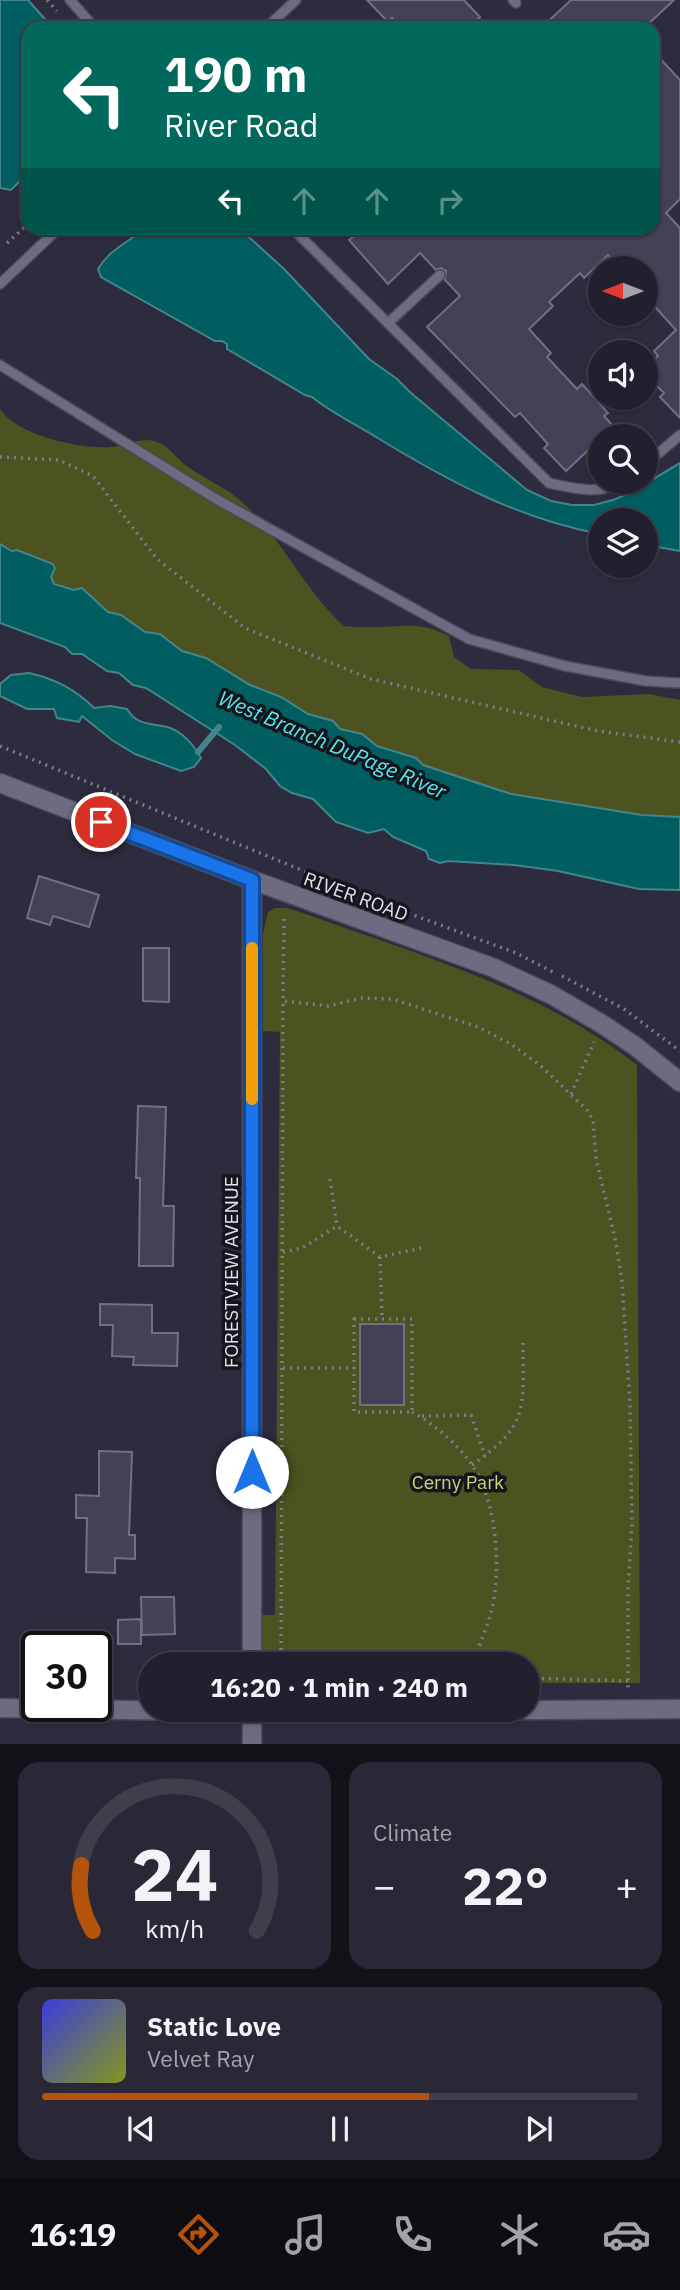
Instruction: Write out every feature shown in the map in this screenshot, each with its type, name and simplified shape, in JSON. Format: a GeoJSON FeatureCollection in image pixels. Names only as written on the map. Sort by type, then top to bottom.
{"type":"FeatureCollection","features":[{"type":"Feature","properties":{"kind":"street","name":"RIVER ROAD"},"geometry":{"type":"LineString","coordinates":[[0,783],[252,880],[494,968],[552,995],[602,1024],[635,1046],[680,1083]]}},
{"type":"Feature","properties":{"kind":"street","name":"FORESTVIEW AVENUE"},"geometry":{"type":"LineString","coordinates":[[252,880],[252,1652]]}},
{"type":"Feature","properties":{"kind":"street"},"geometry":{"type":"LineString","coordinates":[[0,1708],[138,1710]]}},
{"type":"Feature","properties":{"kind":"street"},"geometry":{"type":"LineString","coordinates":[[540,1710],[680,1709]]}},
{"type":"Feature","properties":{"kind":"street"},"geometry":{"type":"LineString","coordinates":[[251,1744],[252,1722]]}},
{"type":"Feature","properties":{"kind":"lane"},"geometry":{"type":"LineString","coordinates":[[70,0],[89,21]]}},
{"type":"Feature","properties":{"kind":"lane"},"geometry":{"type":"LineString","coordinates":[[274,21],[296,0]]}},
{"type":"Feature","properties":{"kind":"lane"},"geometry":{"type":"LineString","coordinates":[[0,284],[52,235]]}},
{"type":"Feature","properties":{"kind":"lane"},"geometry":{"type":"LineString","coordinates":[[299,235],[549,483],[588,489]]}},
{"type":"Feature","properties":{"kind":"lane"},"geometry":{"type":"LineString","coordinates":[[388,323],[440,275]]}},
{"type":"Feature","properties":{"kind":"lane"},"geometry":{"type":"LineString","coordinates":[[0,365],[216,499],[469,639],[565,666],[646,681],[680,682]]}},
{"type":"Feature","properties":{"kind":"lane"},"geometry":{"type":"LineString","coordinates":[[658,454],[680,435]]}},
{"type":"Feature","properties":{"kind":"path"},"geometry":{"type":"LineString","coordinates":[[50,2],[62,16]]}},
{"type":"Feature","properties":{"kind":"path"},"geometry":{"type":"LineString","coordinates":[[7,243],[21,230]]}},
{"type":"Feature","properties":{"kind":"path"},"geometry":{"type":"LineString","coordinates":[[0,457],[59,460],[93,476],[157,559],[245,628],[370,680],[598,731],[680,742]]}},
{"type":"Feature","properties":{"kind":"path"},"geometry":{"type":"LineString","coordinates":[[0,746],[389,906],[516,953],[624,1009],[680,1051]]}},
{"type":"Feature","properties":{"kind":"path"},"geometry":{"type":"LineString","coordinates":[[281,1652],[284,919]]}},
{"type":"Feature","properties":{"kind":"path"},"geometry":{"type":"LineString","coordinates":[[283,1001],[328,1006],[362,998],[392,999],[478,1027],[511,1044],[542,1067],[571,1094],[593,1120],[596,1159],[615,1238],[622,1281],[630,1405],[632,1525],[628,1588],[628,1710]]}},
{"type":"Feature","properties":{"kind":"path"},"geometry":{"type":"LineString","coordinates":[[571,1094],[602,1024]]}},
{"type":"Feature","properties":{"kind":"path"},"geometry":{"type":"LineString","coordinates":[[330,1179],[337,1226],[380,1257],[426,1247]]}},
{"type":"Feature","properties":{"kind":"path"},"geometry":{"type":"LineString","coordinates":[[283,1252],[302,1248],[337,1226]]}},
{"type":"Feature","properties":{"kind":"path"},"geometry":{"type":"LineString","coordinates":[[380,1257],[382,1319]]}},
{"type":"Feature","properties":{"kind":"path"},"geometry":{"type":"LineString","coordinates":[[412,1412],[412,1319],[354,1319],[354,1412],[412,1412],[419,1416],[439,1431],[472,1465],[487,1499],[493,1520],[495,1574],[491,1612],[478,1652]]}},
{"type":"Feature","properties":{"kind":"path"},"geometry":{"type":"LineString","coordinates":[[472,1465],[510,1433],[519,1419],[523,1396],[523,1343]]}},
{"type":"Feature","properties":{"kind":"path"},"geometry":{"type":"LineString","coordinates":[[282,1368],[354,1368]]}},
{"type":"Feature","properties":{"kind":"path"},"geometry":{"type":"LineString","coordinates":[[419,1416],[471,1415],[485,1456]]}},
{"type":"Feature","properties":{"kind":"path"},"geometry":{"type":"LineString","coordinates":[[540,1678],[628,1681]]}},
{"type":"Feature","properties":{"kind":"green space"},"geometry":{"type":"Polygon","coordinates":[[[0,409],[21,427],[72,444],[105,447],[149,440],[164,445],[188,467],[236,497],[256,516],[317,596],[344,626],[414,626],[431,629],[449,636],[454,657],[471,669],[519,670],[542,687],[582,697],[649,694],[680,700],[680,817],[642,815],[511,794],[423,765],[416,758],[377,746],[362,734],[340,729],[333,721],[308,714],[282,697],[250,685],[206,658],[182,651],[160,634],[145,632],[121,615],[108,612],[82,588],[75,591],[54,584],[50,577],[55,568],[0,544],[0,409]]]}},
{"type":"Feature","properties":{"kind":"green space","name":"Cerny Park"},"geometry":{"type":"Polygon","coordinates":[[[275,908],[287,908],[475,975],[559,1015],[599,1038],[637,1065],[640,1683],[540,1683],[540,1652],[261,1652],[261,1615],[275,1615],[280,1032],[263,1031],[263,934],[268,912],[275,908]]]}},
{"type":"Feature","properties":{"kind":"water"},"geometry":{"type":"Polygon","coordinates":[[[0,0],[28,0],[47,21],[21,21],[21,180],[11,190],[0,188],[0,0]]]}},
{"type":"Feature","properties":{"kind":"water"},"geometry":{"type":"Polygon","coordinates":[[[136,235],[247,235],[284,269],[369,359],[397,379],[527,490],[551,501],[572,505],[594,505],[628,494],[658,494],[658,476],[680,463],[680,551],[658,547],[658,508],[588,508],[588,531],[512,508],[457,483],[227,349],[227,344],[222,341],[215,341],[101,277],[98,269],[108,257],[136,235]]]}},
{"type":"Feature","properties":{"kind":"water","name":"West Branch DuPage River"},"geometry":{"type":"Polygon","coordinates":[[[0,544],[12,551],[17,550],[53,564],[55,568],[51,577],[54,584],[74,590],[82,588],[108,612],[121,615],[145,632],[160,634],[182,651],[206,658],[250,685],[281,697],[308,714],[333,721],[340,729],[362,734],[377,746],[416,758],[423,765],[511,794],[642,815],[680,817],[680,890],[639,889],[558,871],[514,865],[448,861],[440,863],[429,859],[426,851],[393,837],[384,829],[368,833],[336,822],[313,799],[292,793],[280,786],[266,769],[235,745],[146,688],[133,685],[119,673],[107,671],[82,654],[72,654],[65,647],[0,623],[0,544]]]}},
{"type":"Feature","properties":{"kind":"water"},"geometry":{"type":"Polygon","coordinates":[[[29,673],[64,686],[94,708],[110,706],[127,709],[140,721],[172,729],[187,739],[201,758],[194,767],[181,771],[135,754],[82,716],[79,722],[57,718],[54,709],[27,709],[0,696],[0,684],[11,675],[29,673]]]}},
{"type":"Feature","properties":{"kind":"building"},"geometry":{"type":"Polygon","coordinates":[[[367,0],[464,0],[480,17],[476,21],[395,21],[392,18],[387,21],[367,0]]]}},
{"type":"Feature","properties":{"kind":"building"},"geometry":{"type":"Polygon","coordinates":[[[571,0],[674,0],[652,21],[548,21],[571,0]]]}},
{"type":"Feature","properties":{"kind":"building"},"geometry":{"type":"Polygon","coordinates":[[[660,59],[680,80],[680,199],[666,213],[680,228],[680,418],[660,397],[664,393],[658,387],[658,347],[676,330],[658,310],[658,256],[588,256],[588,274],[584,278],[580,273],[549,302],[553,306],[529,329],[551,353],[547,357],[577,389],[582,384],[588,391],[588,410],[605,410],[608,413],[604,416],[611,424],[588,424],[588,450],[566,471],[544,448],[548,444],[520,413],[515,417],[427,327],[460,296],[445,280],[446,271],[441,268],[436,270],[420,253],[388,284],[349,240],[353,237],[351,235],[660,235],[660,59]]]}},
{"type":"Feature","properties":{"kind":"building"},"geometry":{"type":"Polygon","coordinates":[[[39,876],[99,895],[89,927],[53,916],[50,925],[27,918],[39,876]]]}},
{"type":"Feature","properties":{"kind":"building"},"geometry":{"type":"Polygon","coordinates":[[[143,948],[169,948],[169,1002],[143,1001],[143,948]]]}},
{"type":"Feature","properties":{"kind":"building"},"geometry":{"type":"Polygon","coordinates":[[[138,1106],[166,1107],[163,1206],[174,1206],[173,1266],[139,1266],[140,1178],[136,1178],[138,1106]]]}},
{"type":"Feature","properties":{"kind":"building"},"geometry":{"type":"Polygon","coordinates":[[[100,1304],[152,1305],[152,1333],[178,1333],[177,1366],[133,1365],[134,1357],[112,1356],[113,1325],[100,1325],[100,1304]]]}},
{"type":"Feature","properties":{"kind":"building"},"geometry":{"type":"Polygon","coordinates":[[[360,1324],[404,1324],[404,1405],[360,1405],[360,1324]]]}},
{"type":"Feature","properties":{"kind":"building"},"geometry":{"type":"Polygon","coordinates":[[[99,1451],[132,1452],[129,1535],[135,1535],[135,1559],[115,1558],[115,1573],[86,1572],[87,1518],[76,1518],[76,1495],[99,1496],[99,1451]]]}},
{"type":"Feature","properties":{"kind":"building"},"geometry":{"type":"Polygon","coordinates":[[[141,1597],[174,1597],[175,1634],[142,1635],[141,1597]]]}},
{"type":"Feature","properties":{"kind":"building"},"geometry":{"type":"Polygon","coordinates":[[[141,1619],[141,1644],[118,1644],[118,1620],[141,1619]]]}},
{"type":"Feature","properties":{"kind":"waterway"},"geometry":{"type":"LineString","coordinates":[[198,752],[219,727]]}},
{"type":"Feature","properties":{"kind":"slow traffic"},"geometry":{"type":"LineString","coordinates":[[252,948],[252,1099]]}},
{"type":"Feature","properties":{"kind":"route"},"geometry":{"type":"LineString","coordinates":[[101,822],[252,880],[252,1472]]}}]}
